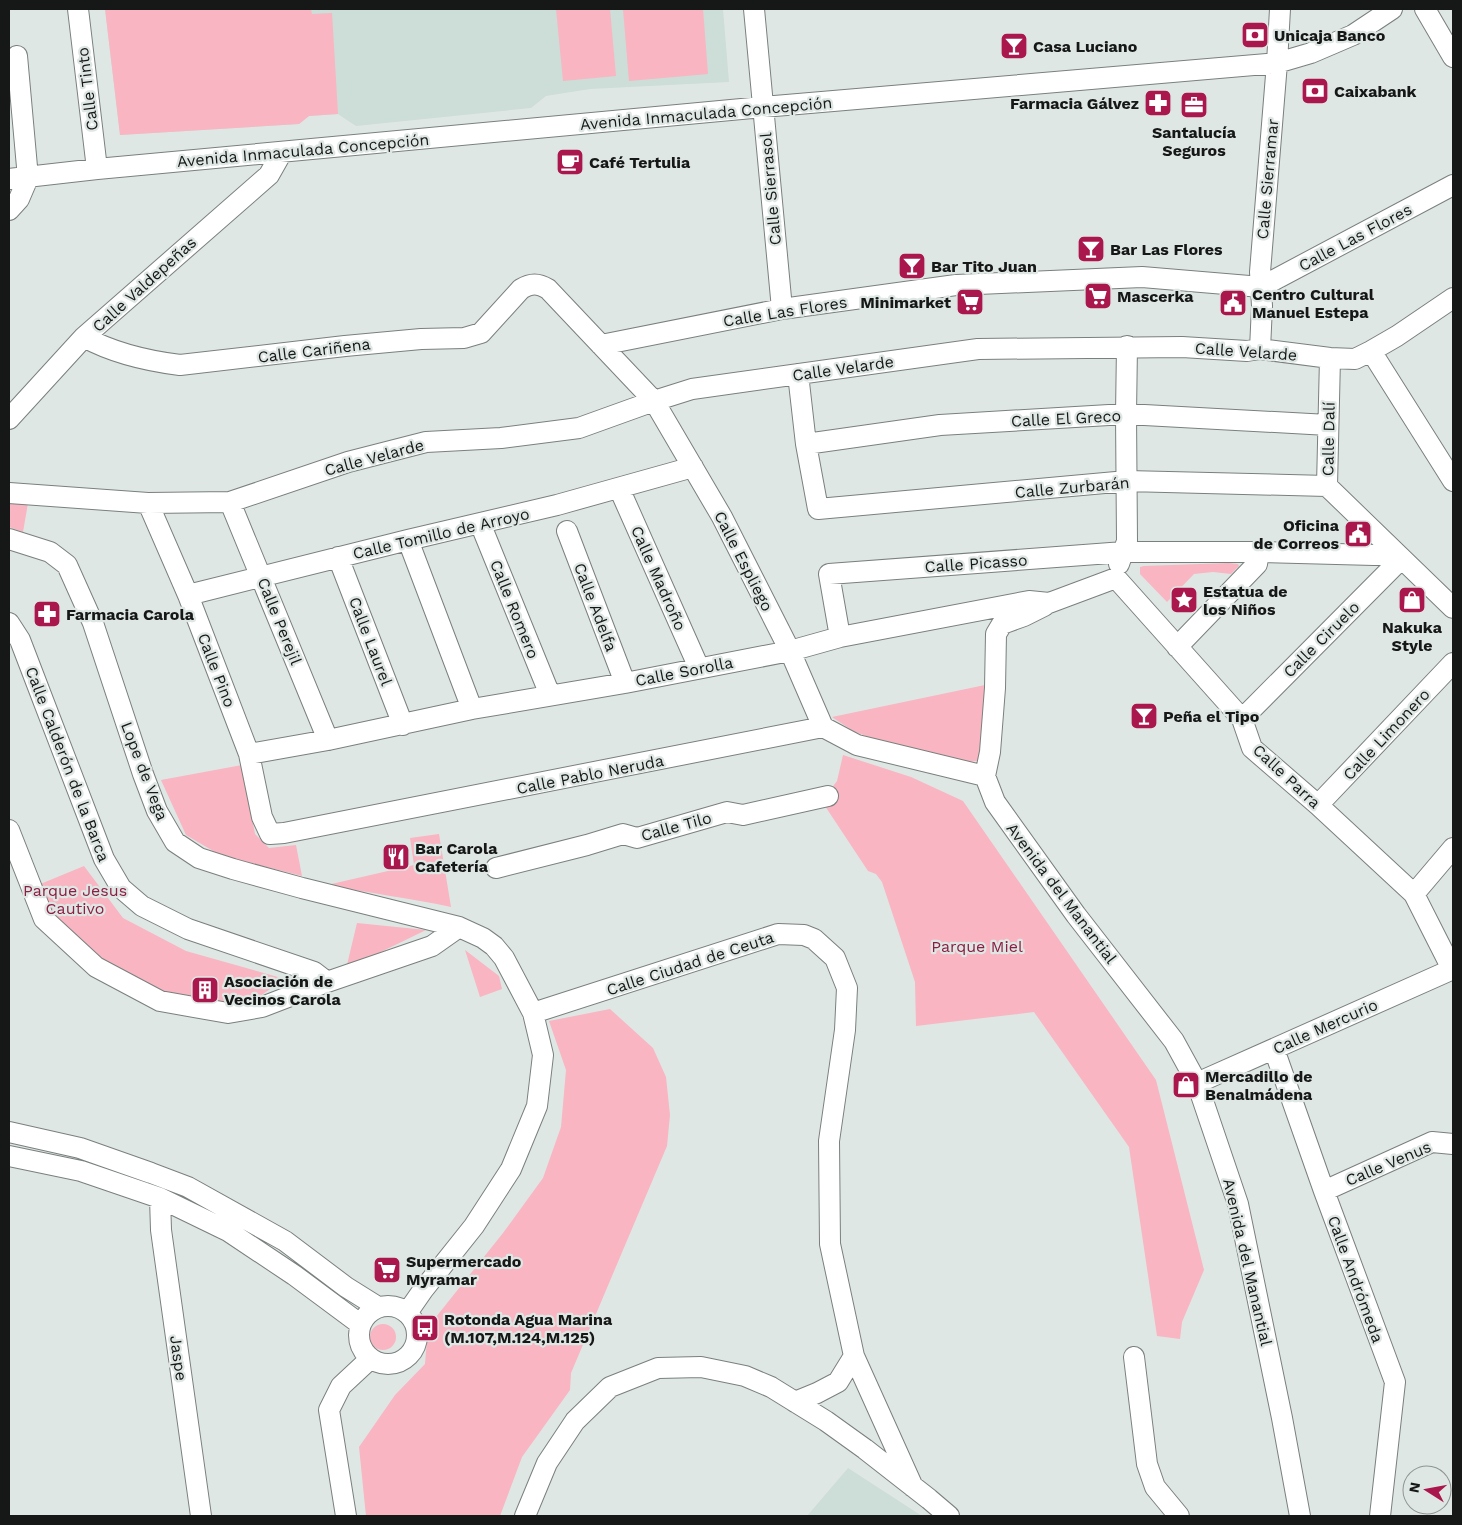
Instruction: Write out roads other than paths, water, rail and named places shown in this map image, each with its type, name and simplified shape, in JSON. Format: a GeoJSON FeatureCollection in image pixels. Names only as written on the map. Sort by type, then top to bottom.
{"type":"FeatureCollection","features":[{"type":"Feature","properties":{"kind":"street","name":"Calle Tinto"},"geometry":{"type":"LineString","coordinates":[[78,9],[97,169]]}},
{"type":"Feature","properties":{"kind":"street","name":"Calle Sierrasol"},"geometry":{"type":"LineString","coordinates":[[754,9],[782,309]]}},
{"type":"Feature","properties":{"kind":"street","name":"Calle Sierramar"},"geometry":{"type":"LineString","coordinates":[[1260,349],[1262,306],[1260,272],[1280,9]]}},
{"type":"Feature","properties":{"kind":"street","name":"Avenida Inmaculada Concepción"},"geometry":{"type":"LineString","coordinates":[[18,178],[763,107],[1277,63],[1311,53],[1353,35],[1392,9]]}},
{"type":"Feature","properties":{"kind":"street"},"geometry":{"type":"LineString","coordinates":[[1425,9],[1453,57]]}},
{"type":"Feature","properties":{"kind":"street"},"geometry":{"type":"LineString","coordinates":[[9,210],[19,199],[17,56]]}},
{"type":"Feature","properties":{"kind":"street","name":"Calle Valdepeñas"},"geometry":{"type":"LineString","coordinates":[[9,419],[84,338],[269,175],[282,152]]}},
{"type":"Feature","properties":{"kind":"street","name":"Calle Las Flores"},"geometry":{"type":"LineString","coordinates":[[602,345],[782,309],[956,285],[1142,277],[1261,287],[1453,185]]}},
{"type":"Feature","properties":{"kind":"street","name":"Calle Espliego"},"geometry":{"type":"LineString","coordinates":[[528,285],[538,284],[548,289],[654,401],[722,516],[790,651],[823,727]]}},
{"type":"Feature","properties":{"kind":"street","name":"Calle Cariñena"},"geometry":{"type":"LineString","coordinates":[[84,338],[97,344],[156,362],[180,365],[345,346],[421,339],[464,338],[481,332],[521,288],[528,285]]}},
{"type":"Feature","properties":{"kind":"street","name":"Calle Velarde"},"geometry":{"type":"LineString","coordinates":[[148,503],[230,502],[348,462],[426,442],[501,438],[579,428],[692,389],[978,349],[1182,346],[1247,351],[1260,349],[1330,358],[1355,359],[1371,351],[1453,298]]}},
{"type":"Feature","properties":{"kind":"street"},"geometry":{"type":"LineString","coordinates":[[1116,578],[1127,541],[1127,346]]}},
{"type":"Feature","properties":{"kind":"street"},"geometry":{"type":"LineString","coordinates":[[1371,351],[1453,481]]}},
{"type":"Feature","properties":{"kind":"street","name":"Calle Dalí"},"geometry":{"type":"LineString","coordinates":[[1330,358],[1327,486],[1398,556],[1449,596]]}},
{"type":"Feature","properties":{"kind":"street"},"geometry":{"type":"LineString","coordinates":[[798,374],[806,444]]}},
{"type":"Feature","properties":{"kind":"street","name":"Calle El Greco"},"geometry":{"type":"LineString","coordinates":[[806,444],[940,424],[1126,414],[1328,425]]}},
{"type":"Feature","properties":{"kind":"street","name":"Calle Zurbarán"},"geometry":{"type":"LineString","coordinates":[[806,444],[818,509],[1127,481],[1327,486]]}},
{"type":"Feature","properties":{"kind":"street","name":"Calle Tomillo de Arroyo"},"geometry":{"type":"LineString","coordinates":[[188,595],[557,505],[693,468]]}},
{"type":"Feature","properties":{"kind":"street","name":"Calle Madroño"},"geometry":{"type":"LineString","coordinates":[[619,488],[699,668]]}},
{"type":"Feature","properties":{"kind":"street"},"geometry":{"type":"LineString","coordinates":[[9,493],[148,503]]}},
{"type":"Feature","properties":{"kind":"street","name":"Calle Perejil"},"geometry":{"type":"LineString","coordinates":[[230,502],[328,740]]}},
{"type":"Feature","properties":{"kind":"street","name":"Calle Pino"},"geometry":{"type":"LineString","coordinates":[[148,503],[188,595],[249,754]]}},
{"type":"Feature","properties":{"kind":"street","name":"Calle Romero"},"geometry":{"type":"LineString","coordinates":[[480,523],[550,695]]}},
{"type":"Feature","properties":{"kind":"street","name":"Calle Adelfa"},"geometry":{"type":"LineString","coordinates":[[567,531],[625,683]]}},
{"type":"Feature","properties":{"kind":"street","name":"Lope de Vega"},"geometry":{"type":"LineString","coordinates":[[9,539],[50,552],[68,565],[93,623],[143,774],[157,810],[175,842],[199,858],[233,869],[460,927],[483,938],[494,946],[504,958],[533,1013],[543,1055],[537,1106],[511,1169],[474,1226],[423,1290],[408,1313]]}},
{"type":"Feature","properties":{"kind":"street"},"geometry":{"type":"LineString","coordinates":[[408,540],[472,709]]}},
{"type":"Feature","properties":{"kind":"street","name":"Calle Picasso"},"geometry":{"type":"LineString","coordinates":[[840,637],[829,574],[1124,552],[1259,552],[1398,556]]}},
{"type":"Feature","properties":{"kind":"street"},"geometry":{"type":"LineString","coordinates":[[1178,647],[1257,564],[1259,552]]}},
{"type":"Feature","properties":{"kind":"street","name":"Calle Ciruelo"},"geometry":{"type":"LineString","coordinates":[[1242,719],[1398,556]]}},
{"type":"Feature","properties":{"kind":"street","name":"Calle Laurel"},"geometry":{"type":"LineString","coordinates":[[338,557],[403,725]]}},
{"type":"Feature","properties":{"kind":"street","name":"Calle Sorolla"},"geometry":{"type":"LineString","coordinates":[[249,754],[403,725],[472,709],[625,683],[790,651],[840,637],[1029,601],[1049,603],[1116,578]]}},
{"type":"Feature","properties":{"kind":"street","name":"Calle Parra"},"geometry":{"type":"LineString","coordinates":[[1116,578],[1242,719],[1252,748],[1318,805],[1414,894]]}},
{"type":"Feature","properties":{"kind":"street"},"geometry":{"type":"LineString","coordinates":[[823,727],[857,746],[985,776],[990,752],[995,688],[996,634],[1002,624],[1024,616],[1049,603]]}},
{"type":"Feature","properties":{"kind":"street","name":"Calle Calderón de la Barca"},"geometry":{"type":"LineString","coordinates":[[9,623],[20,640],[104,860],[121,888],[142,906],[188,929],[314,972],[327,982]]}},
{"type":"Feature","properties":{"kind":"street","name":"Calle Limonero"},"geometry":{"type":"LineString","coordinates":[[1318,805],[1453,662]]}},
{"type":"Feature","properties":{"kind":"street","name":"Calle Pablo Neruda"},"geometry":{"type":"LineString","coordinates":[[249,754],[262,817],[270,834],[284,833],[823,727]]}},
{"type":"Feature","properties":{"kind":"street","name":"Avenida del Manantial"},"geometry":{"type":"LineString","coordinates":[[985,776],[995,802],[1076,915],[1174,1041],[1197,1083],[1238,1204],[1300,1516]]}},
{"type":"Feature","properties":{"kind":"street","name":"Calle Tilo"},"geometry":{"type":"LineString","coordinates":[[496,868],[623,834],[637,838],[726,812],[743,815],[828,796]]}},
{"type":"Feature","properties":{"kind":"street"},"geometry":{"type":"LineString","coordinates":[[9,830],[44,919],[96,967],[160,1001],[228,1013],[262,1007],[327,982],[432,946],[460,927]]}},
{"type":"Feature","properties":{"kind":"street"},"geometry":{"type":"LineString","coordinates":[[1453,848],[1414,894],[1453,969]]}},
{"type":"Feature","properties":{"kind":"street","name":"Calle Ciudad de Ceuta"},"geometry":{"type":"LineString","coordinates":[[533,1013],[778,934],[804,935],[814,939],[835,958],[847,988],[845,1030],[829,1141],[830,1244],[854,1356],[913,1487]]}},
{"type":"Feature","properties":{"kind":"street","name":"Calle Mercurio"},"geometry":{"type":"LineString","coordinates":[[1197,1083],[1453,969]]}},
{"type":"Feature","properties":{"kind":"street","name":"Calle Andrómeda"},"geometry":{"type":"LineString","coordinates":[[1274,1049],[1324,1191],[1395,1382],[1380,1516]]}},
{"type":"Feature","properties":{"kind":"street"},"geometry":{"type":"LineString","coordinates":[[9,1132],[80,1148],[188,1187],[285,1241],[346,1287],[378,1307]]}},
{"type":"Feature","properties":{"kind":"street","name":"Calle Venus"},"geometry":{"type":"LineString","coordinates":[[1324,1191],[1432,1142],[1453,1144]]}},
{"type":"Feature","properties":{"kind":"street"},"geometry":{"type":"LineString","coordinates":[[9,1156],[81,1171],[160,1198],[228,1231],[294,1275],[360,1324]]}},
{"type":"Feature","properties":{"kind":"street","name":"Jaspe"},"geometry":{"type":"LineString","coordinates":[[160,1198],[161,1230],[201,1516]]}},
{"type":"Feature","properties":{"kind":"street"},"geometry":{"type":"LineString","coordinates":[[389,1306],[399,1308],[408,1313],[414,1321],[417,1331],[416,1345],[410,1354],[400,1362],[391,1365],[380,1364],[370,1359],[362,1350],[359,1340],[360,1324],[372,1310],[378,1307],[389,1306]]}},
{"type":"Feature","properties":{"kind":"street"},"geometry":{"type":"LineString","coordinates":[[795,1402],[838,1382],[854,1356]]}},
{"type":"Feature","properties":{"kind":"street"},"geometry":{"type":"LineString","coordinates":[[1134,1357],[1147,1464],[1155,1487],[1179,1516]]}},
{"type":"Feature","properties":{"kind":"street"},"geometry":{"type":"LineString","coordinates":[[346,1516],[329,1410],[341,1386],[370,1359]]}},
{"type":"Feature","properties":{"kind":"street"},"geometry":{"type":"LineString","coordinates":[[525,1516],[547,1463],[575,1421],[610,1387],[658,1368],[702,1367],[745,1376],[795,1402],[842,1432],[949,1516]]}},
{"type":"Feature","properties":{"kind":"place","name":"Unicaja Banco"},"geometry":{"type":"Point","coordinates":[1255,35]}},
{"type":"Feature","properties":{"kind":"place","name":"Casa Luciano"},"geometry":{"type":"Point","coordinates":[1014,46]}},
{"type":"Feature","properties":{"kind":"place","name":"Caixabank"},"geometry":{"type":"Point","coordinates":[1315,91]}},
{"type":"Feature","properties":{"kind":"place","name":"Farmacia Gálvez"},"geometry":{"type":"Point","coordinates":[1158,103]}},
{"type":"Feature","properties":{"kind":"place","name":"Santalucía Seguros"},"geometry":{"type":"Point","coordinates":[1194,105]}},
{"type":"Feature","properties":{"kind":"place","name":"Café Tertulia"},"geometry":{"type":"Point","coordinates":[570,162]}},
{"type":"Feature","properties":{"kind":"place","name":"Bar Las Flores"},"geometry":{"type":"Point","coordinates":[1091,249]}},
{"type":"Feature","properties":{"kind":"place","name":"Bar Tito Juan"},"geometry":{"type":"Point","coordinates":[912,266]}},
{"type":"Feature","properties":{"kind":"place","name":"Mascerka"},"geometry":{"type":"Point","coordinates":[1098,296]}},
{"type":"Feature","properties":{"kind":"place","name":"Minimarket"},"geometry":{"type":"Point","coordinates":[970,302]}},
{"type":"Feature","properties":{"kind":"place","name":"Centro Cultural Manuel Estepa"},"geometry":{"type":"Point","coordinates":[1233,303]}},
{"type":"Feature","properties":{"kind":"place","name":"Oficina de Correos"},"geometry":{"type":"Point","coordinates":[1358,534]}},
{"type":"Feature","properties":{"kind":"place","name":"Estatua de los Niños"},"geometry":{"type":"Point","coordinates":[1184,600]}},
{"type":"Feature","properties":{"kind":"place","name":"Nakuka Style"},"geometry":{"type":"Point","coordinates":[1412,600]}},
{"type":"Feature","properties":{"kind":"place","name":"Farmacia Carola"},"geometry":{"type":"Point","coordinates":[47,614]}},
{"type":"Feature","properties":{"kind":"place","name":"Peña el Tipo"},"geometry":{"type":"Point","coordinates":[1144,716]}},
{"type":"Feature","properties":{"kind":"place","name":"Bar Carola Cafetería"},"geometry":{"type":"Point","coordinates":[396,857]}},
{"type":"Feature","properties":{"kind":"place","name":"Asociación de Vecinos Carola"},"geometry":{"type":"Point","coordinates":[205,990]}},
{"type":"Feature","properties":{"kind":"place","name":"Mercadillo de Benalmádena"},"geometry":{"type":"Point","coordinates":[1186,1085]}},
{"type":"Feature","properties":{"kind":"place","name":"Supermercado Myramar"},"geometry":{"type":"Point","coordinates":[387,1270]}},
{"type":"Feature","properties":{"kind":"place","name":"Rotonda Agua Marina (M.107,M.124,M.125)"},"geometry":{"type":"Point","coordinates":[425,1328]}},
{"type":"Feature","properties":{"kind":"park label","name":"Parque Jesus Cautivo"},"geometry":{"type":"Point","coordinates":[75,899]}},
{"type":"Feature","properties":{"kind":"park label","name":"Parque Miel"},"geometry":{"type":"Point","coordinates":[977,946]}}]}
